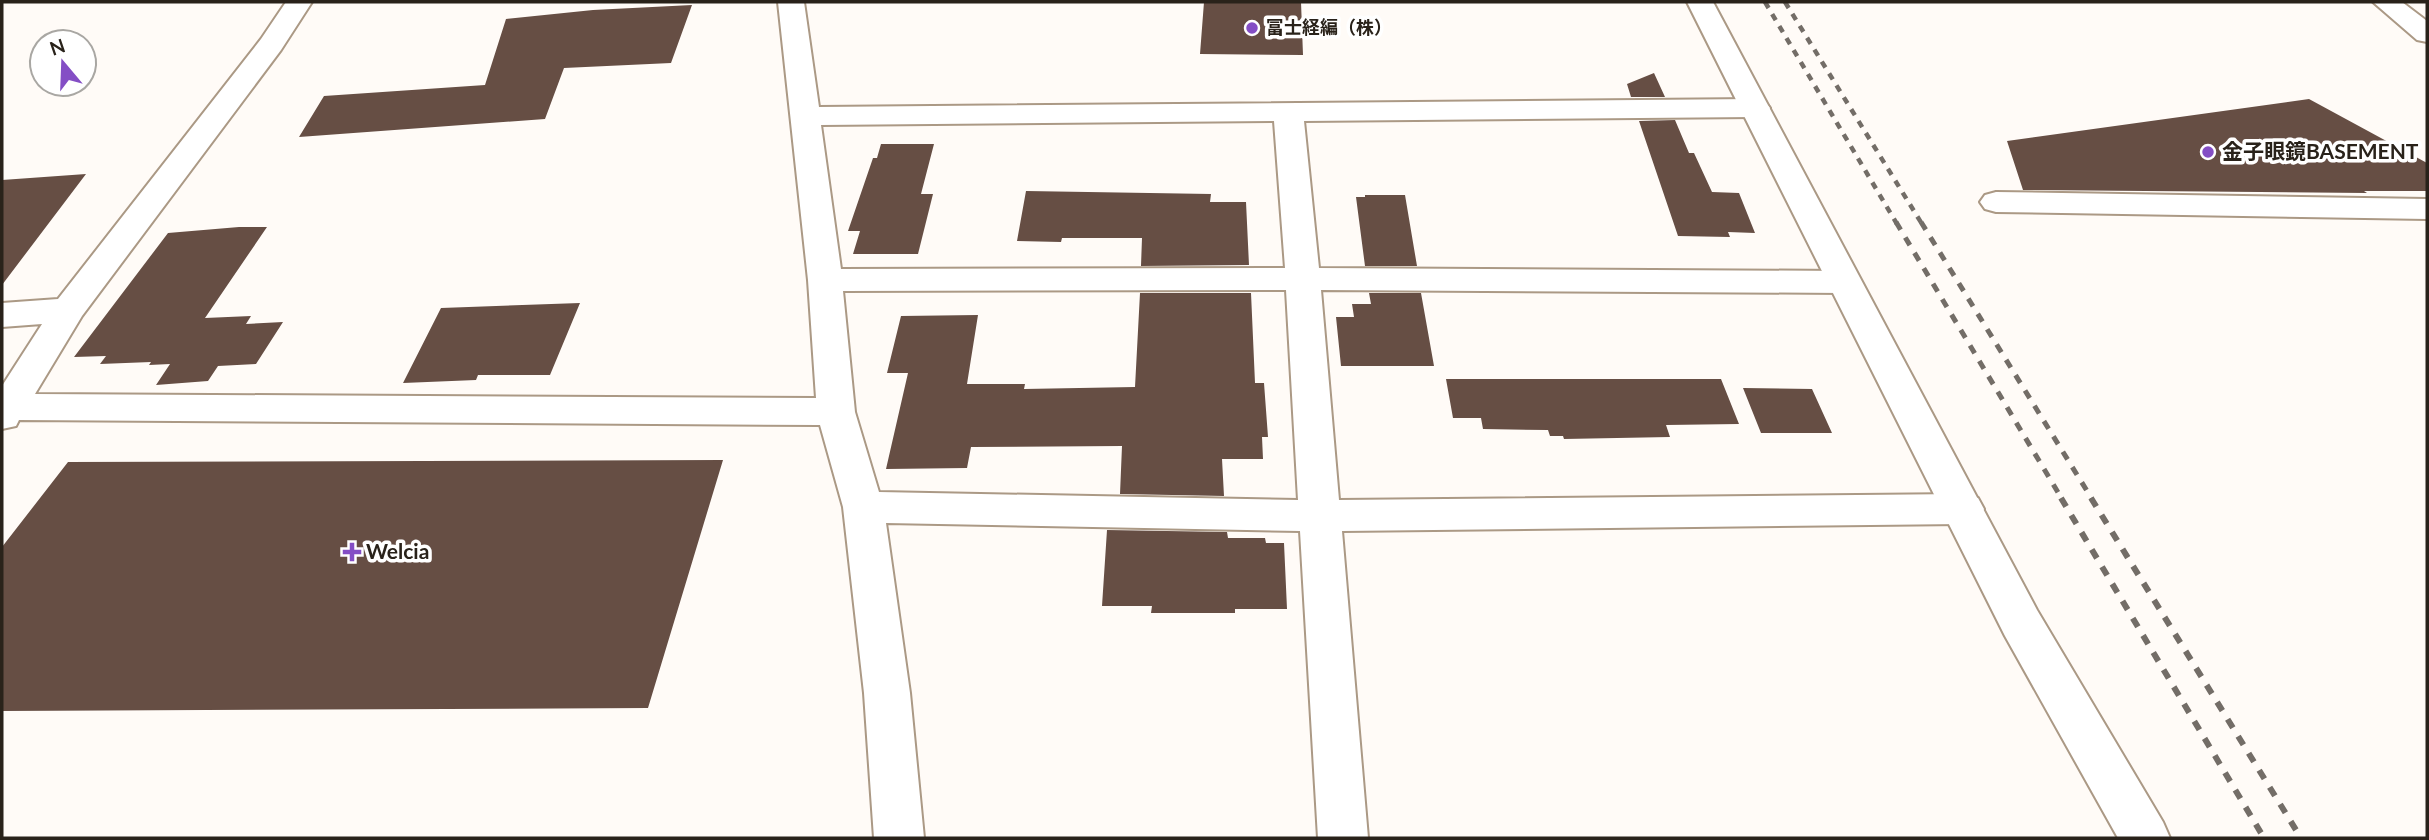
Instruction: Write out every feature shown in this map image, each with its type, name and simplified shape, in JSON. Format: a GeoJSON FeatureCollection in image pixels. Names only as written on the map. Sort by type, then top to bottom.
{"type":"FeatureCollection","features":[{"type":"Feature","properties":{"kind":"street"},"geometry":{"type":"LineString","coordinates":[[5,411],[68,310],[271,44],[299,2]]}},
{"type":"Feature","properties":{"kind":"street"},"geometry":{"type":"LineString","coordinates":[[791,2],[825,280],[836,412],[863,507],[887,693],[899,838]]}},
{"type":"Feature","properties":{"kind":"street"},"geometry":{"type":"LineString","coordinates":[[1700,2],[2021,623],[2145,838]]}},
{"type":"Feature","properties":{"kind":"street"},"geometry":{"type":"LineString","coordinates":[[2386,2],[2427,34]]}},
{"type":"Feature","properties":{"kind":"street"},"geometry":{"type":"LineString","coordinates":[[805,116],[1755,108]]}},
{"type":"Feature","properties":{"kind":"street"},"geometry":{"type":"LineString","coordinates":[[1288,112],[1321,516],[1343,838]]}},
{"type":"Feature","properties":{"kind":"street"},"geometry":{"type":"LineString","coordinates":[[1996,202],[2427,209]]}},
{"type":"Feature","properties":{"kind":"street"},"geometry":{"type":"LineString","coordinates":[[825,280],[1844,282]]}},
{"type":"Feature","properties":{"kind":"street"},"geometry":{"type":"LineString","coordinates":[[2,315],[68,310]]}},
{"type":"Feature","properties":{"kind":"street"},"geometry":{"type":"LineString","coordinates":[[5,411],[836,412]]}},
{"type":"Feature","properties":{"kind":"street"},"geometry":{"type":"LineString","coordinates":[[863,507],[1321,516],[1963,509]]}},
{"type":"Feature","properties":{"kind":"building","name":"冨士経編（株）"},"geometry":{"type":"Polygon","coordinates":[[[1204,2],[1301,2],[1303,55],[1200,54],[1204,2]]]}},
{"type":"Feature","properties":{"kind":"building"},"geometry":{"type":"Polygon","coordinates":[[[692,5],[671,63],[564,68],[545,119],[299,137],[324,96],[485,85],[506,19],[593,10],[692,5]]]}},
{"type":"Feature","properties":{"kind":"building"},"geometry":{"type":"Polygon","coordinates":[[[1654,73],[1665,97],[1631,97],[1627,84],[1654,73]]]}},
{"type":"Feature","properties":{"kind":"building","name":"金子眼鏡BASEMENT"},"geometry":{"type":"Polygon","coordinates":[[[2309,99],[2427,163],[2427,191],[2364,191],[2367,193],[2023,190],[2007,141],[2309,99]]]}},
{"type":"Feature","properties":{"kind":"building"},"geometry":{"type":"Polygon","coordinates":[[[1675,120],[1689,153],[1694,153],[1712,192],[1739,193],[1755,233],[1728,232],[1730,237],[1678,236],[1639,121],[1675,120]]]}},
{"type":"Feature","properties":{"kind":"building"},"geometry":{"type":"Polygon","coordinates":[[[881,144],[934,144],[921,194],[933,194],[918,254],[853,254],[860,231],[848,231],[873,158],[877,158],[881,144]]]}},
{"type":"Feature","properties":{"kind":"building"},"geometry":{"type":"Polygon","coordinates":[[[86,174],[2,285],[2,180],[86,174]]]}},
{"type":"Feature","properties":{"kind":"building"},"geometry":{"type":"Polygon","coordinates":[[[1026,191],[1211,194],[1210,202],[1246,202],[1249,265],[1141,266],[1142,238],[1017,241],[1026,191]]]}},
{"type":"Feature","properties":{"kind":"building"},"geometry":{"type":"Polygon","coordinates":[[[1405,195],[1417,266],[1365,266],[1356,197],[1405,195]]]}},
{"type":"Feature","properties":{"kind":"building"},"geometry":{"type":"Polygon","coordinates":[[[267,227],[205,318],[251,316],[246,324],[283,322],[256,364],[218,366],[208,381],[156,385],[170,364],[100,364],[106,356],[74,357],[168,233],[267,227]]]}},
{"type":"Feature","properties":{"kind":"building"},"geometry":{"type":"Polygon","coordinates":[[[1140,293],[1251,293],[1255,383],[1264,383],[1268,437],[1262,437],[1263,459],[1222,459],[1224,496],[1120,494],[1122,446],[971,447],[967,468],[886,469],[908,373],[887,373],[901,316],[978,315],[967,384],[1025,384],[1024,389],[1135,387],[1140,293]]]}},
{"type":"Feature","properties":{"kind":"building"},"geometry":{"type":"Polygon","coordinates":[[[1369,293],[1421,293],[1434,366],[1341,366],[1336,317],[1354,317],[1352,304],[1371,304],[1369,293]]]}},
{"type":"Feature","properties":{"kind":"building"},"geometry":{"type":"Polygon","coordinates":[[[580,303],[550,375],[478,375],[476,380],[403,383],[441,308],[580,303]]]}},
{"type":"Feature","properties":{"kind":"building"},"geometry":{"type":"Polygon","coordinates":[[[1446,379],[1721,379],[1739,424],[1666,425],[1670,437],[1564,439],[1563,436],[1550,436],[1548,430],[1483,429],[1481,418],[1453,418],[1446,379]]]}},
{"type":"Feature","properties":{"kind":"building"},"geometry":{"type":"Polygon","coordinates":[[[1743,388],[1812,389],[1832,433],[1761,433],[1743,388]]]}},
{"type":"Feature","properties":{"kind":"building"},"geometry":{"type":"Polygon","coordinates":[[[723,460],[648,708],[2,711],[2,547],[68,462],[723,460]]]}},
{"type":"Feature","properties":{"kind":"building"},"geometry":{"type":"Polygon","coordinates":[[[1107,530],[1227,532],[1228,538],[1265,538],[1266,543],[1284,543],[1287,609],[1235,609],[1235,613],[1151,613],[1152,606],[1102,606],[1107,530]]]}},
{"type":"Feature","properties":{"kind":"railway"},"geometry":{"type":"LineString","coordinates":[[1765,2],[1897,224]]}},
{"type":"Feature","properties":{"kind":"railway"},"geometry":{"type":"LineString","coordinates":[[1785,2],[1922,224]]}},
{"type":"Feature","properties":{"kind":"railway"},"geometry":{"type":"LineString","coordinates":[[1896,222],[2062,499]]}},
{"type":"Feature","properties":{"kind":"railway"},"geometry":{"type":"LineString","coordinates":[[1921,222],[2092,499]]}},
{"type":"Feature","properties":{"kind":"railway"},"geometry":{"type":"LineString","coordinates":[[2061,498],[2264,838]]}},
{"type":"Feature","properties":{"kind":"railway"},"geometry":{"type":"LineString","coordinates":[[2091,498],[2301,838]]}},
{"type":"Feature","properties":{"kind":"place","name":"冨士経編（株）"},"geometry":{"type":"Point","coordinates":[1252,28]}},
{"type":"Feature","properties":{"kind":"place","name":"金子眼鏡BASEMENT"},"geometry":{"type":"Point","coordinates":[2208,152]}},
{"type":"Feature","properties":{"kind":"place","name":"Welcia"},"geometry":{"type":"Point","coordinates":[352,552]}}]}
